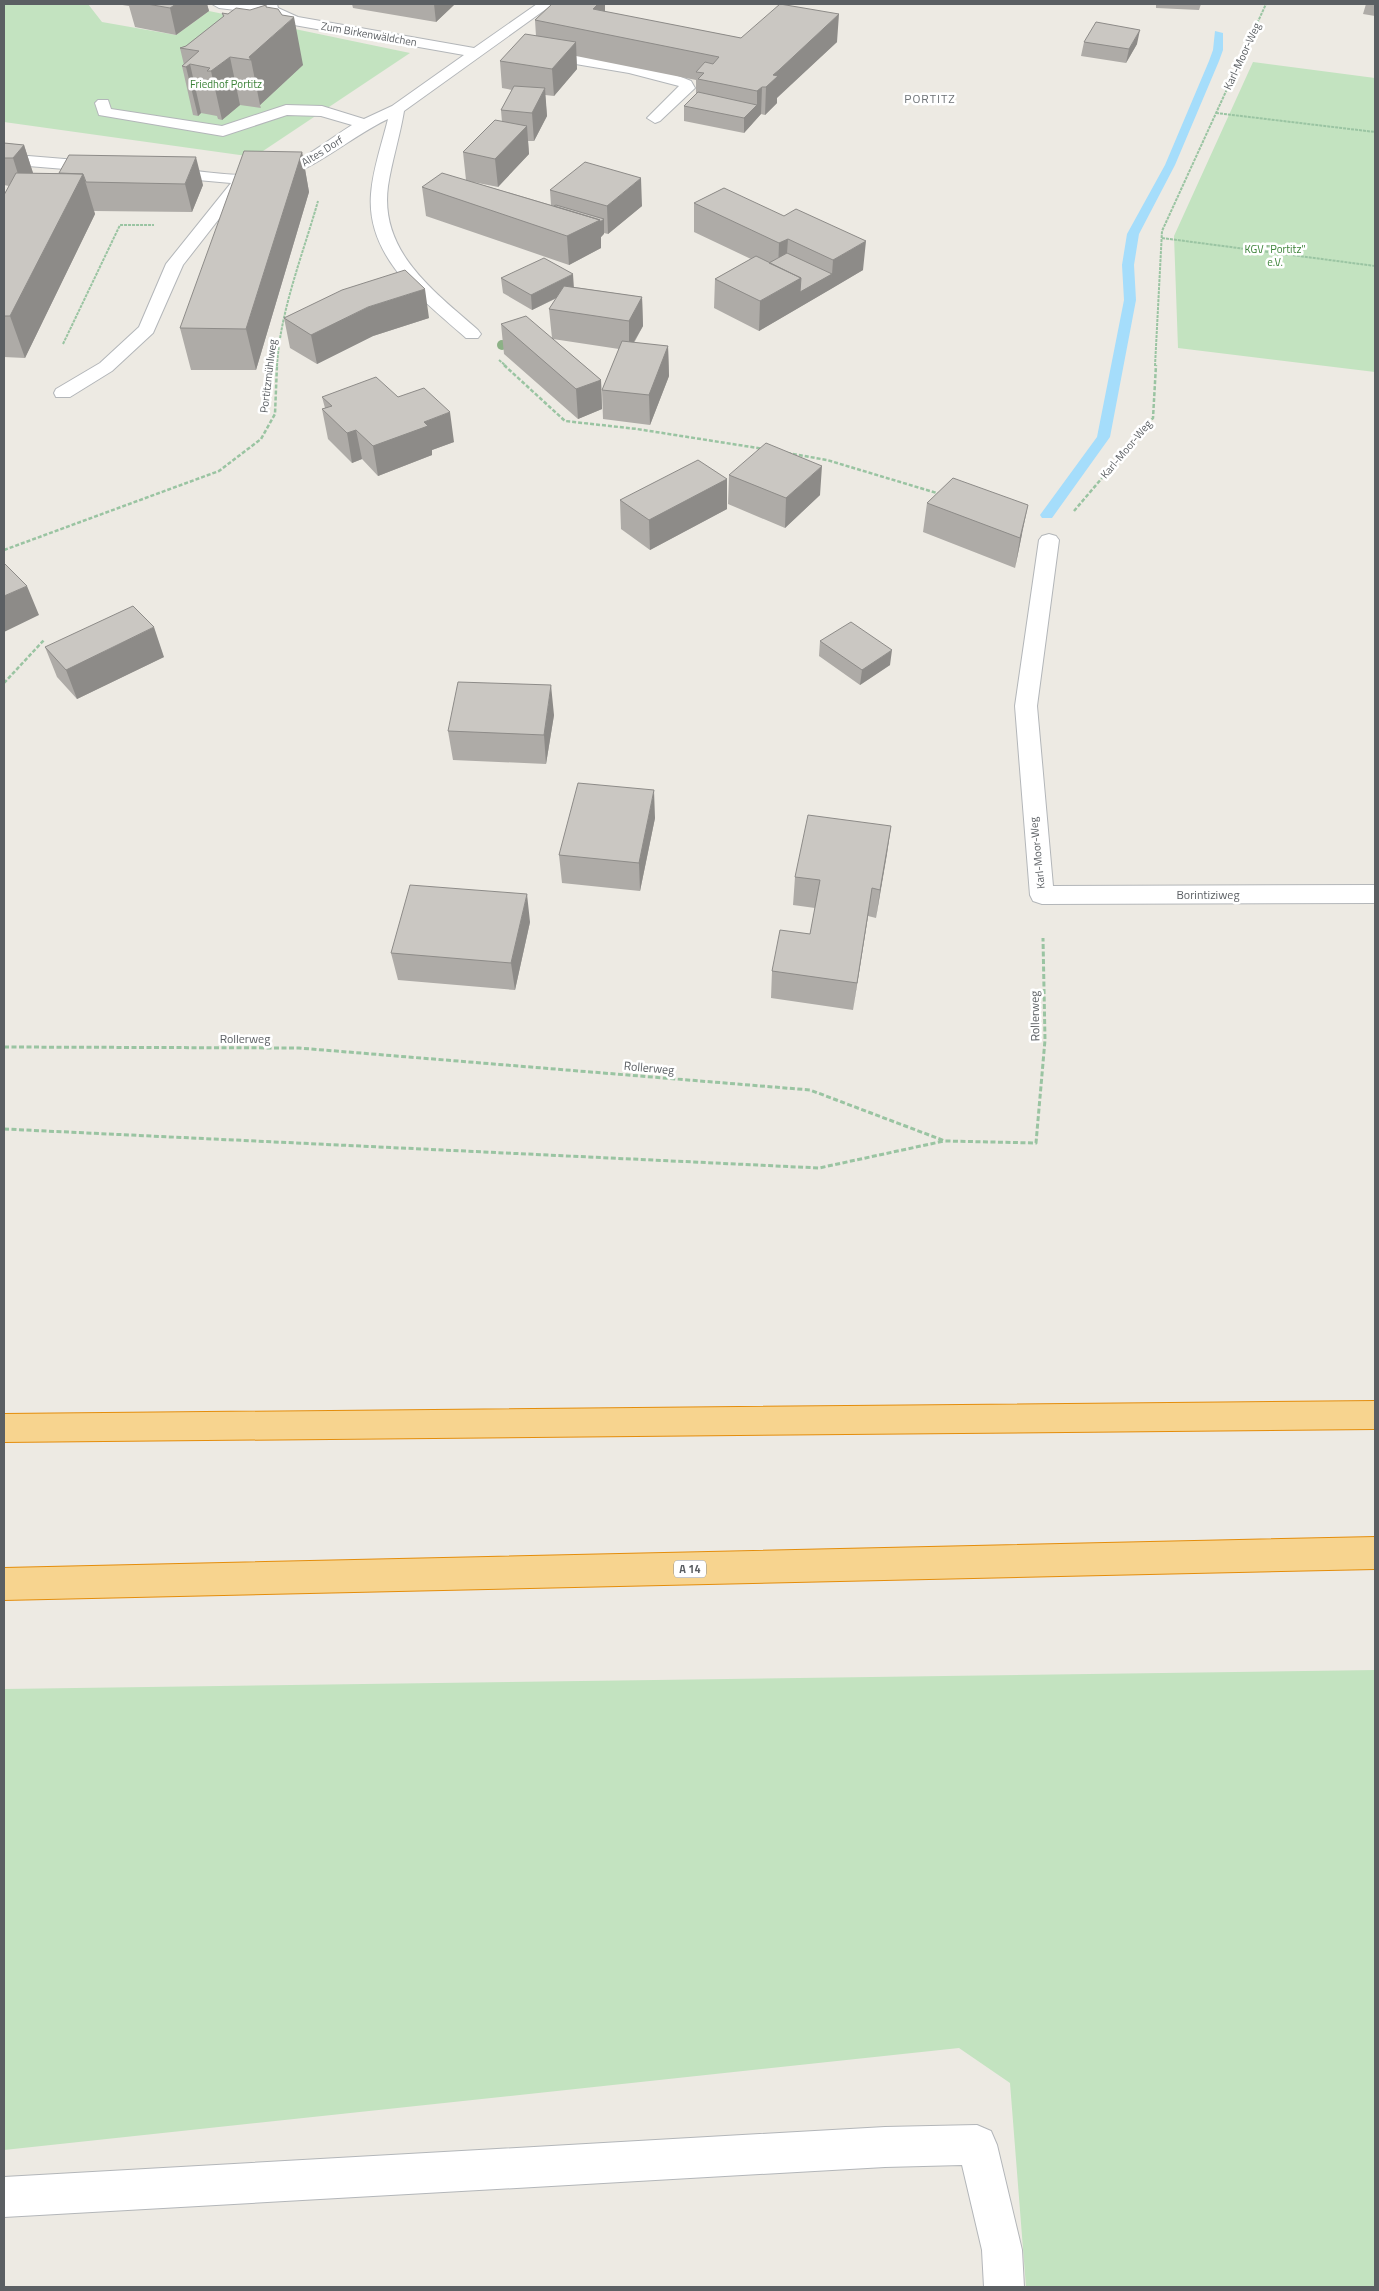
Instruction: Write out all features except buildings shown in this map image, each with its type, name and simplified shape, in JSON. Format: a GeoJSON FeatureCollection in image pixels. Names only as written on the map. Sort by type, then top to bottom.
{"type":"FeatureCollection","features":[{"type":"Feature","properties":{"kind":"highway"},"geometry":{"type":"LineString","coordinates":[[4,1428],[1375,1415]]}},
{"type":"Feature","properties":{"kind":"highway","name":"A 14"},"geometry":{"type":"LineString","coordinates":[[4,1584],[1375,1553]]}},
{"type":"Feature","properties":{"kind":"street","name":"Zum Birkenwäldchen"},"geometry":{"type":"LineString","coordinates":[[219,4],[271,7],[294,21],[480,50],[504,49]]}},
{"type":"Feature","properties":{"kind":"street","name":"Altes Dorf"},"geometry":{"type":"LineString","coordinates":[[153,171],[242,179],[276,175],[292,169],[365,124],[397,109],[546,4]]}},
{"type":"Feature","properties":{"kind":"street"},"geometry":{"type":"LineString","coordinates":[[523,52],[629,69],[678,80],[686,84],[687,88],[655,118]]}},
{"type":"Feature","properties":{"kind":"street"},"geometry":{"type":"LineString","coordinates":[[103,104],[104,112],[223,131],[286,110],[322,111],[365,124]]}},
{"type":"Feature","properties":{"kind":"street"},"geometry":{"type":"LineString","coordinates":[[397,109],[379,194],[379,212],[387,243],[404,271],[472,334]]}},
{"type":"Feature","properties":{"kind":"street"},"geometry":{"type":"LineString","coordinates":[[4,159],[113,168]]}},
{"type":"Feature","properties":{"kind":"street"},"geometry":{"type":"LineString","coordinates":[[63,393],[106,367],[147,329],[176,264],[242,179]]}},
{"type":"Feature","properties":{"kind":"street","name":"Karl-Moor-Weg"},"geometry":{"type":"LineString","coordinates":[[1042,896],[1026,706],[1049,540]]}},
{"type":"Feature","properties":{"kind":"street","name":"Borintiziweg"},"geometry":{"type":"LineString","coordinates":[[1042,896],[1375,894]]}},
{"type":"Feature","properties":{"kind":"street"},"geometry":{"type":"LineString","coordinates":[[4,2197],[876,2148],[977,2145],[1003,2268]]}},
{"type":"Feature","properties":{"kind":"path","name":"Karl-Moor-Weg"},"geometry":{"type":"LineString","coordinates":[[1049,540],[1153,418],[1162,231],[1266,4]]}},
{"type":"Feature","properties":{"kind":"path"},"geometry":{"type":"LineString","coordinates":[[1216,113],[1375,132]]}},
{"type":"Feature","properties":{"kind":"path","name":"Portitzmühlweg"},"geometry":{"type":"LineString","coordinates":[[4,550],[219,471],[261,439],[274,414],[278,352],[290,298],[322,188],[315,156]]}},
{"type":"Feature","properties":{"kind":"path"},"geometry":{"type":"LineString","coordinates":[[63,344],[120,225],[206,226]]}},
{"type":"Feature","properties":{"kind":"path"},"geometry":{"type":"LineString","coordinates":[[1162,238],[1375,266]]}},
{"type":"Feature","properties":{"kind":"path"},"geometry":{"type":"LineString","coordinates":[[472,334],[565,421],[637,429],[771,450]]}},
{"type":"Feature","properties":{"kind":"path"},"geometry":{"type":"LineString","coordinates":[[780,451],[827,460],[949,497]]}},
{"type":"Feature","properties":{"kind":"path"},"geometry":{"type":"LineString","coordinates":[[4,683],[44,640]]}},
{"type":"Feature","properties":{"kind":"path","name":"Rollerweg"},"geometry":{"type":"LineString","coordinates":[[4,1047],[299,1048],[810,1090],[944,1141],[1036,1143],[1045,1040],[1042,896]]}},
{"type":"Feature","properties":{"kind":"path"},"geometry":{"type":"LineString","coordinates":[[4,1129],[819,1168],[944,1141]]}},
{"type":"Feature","properties":{"kind":"green space","name":"Friedhof Portitz"},"geometry":{"type":"Polygon","coordinates":[[[4,4],[88,4],[102,22],[176,35],[209,11],[410,53],[254,157],[4,122],[4,4]]]}},
{"type":"Feature","properties":{"kind":"green space","name":"KGV \"Portitz\" e.V."},"geometry":{"type":"Polygon","coordinates":[[[1253,62],[1375,78],[1375,372],[1178,348],[1174,236],[1253,62]]]}},
{"type":"Feature","properties":{"kind":"green space"},"geometry":{"type":"Polygon","coordinates":[[[1375,1670],[1375,2287],[1026,2287],[1010,2083],[959,2048],[4,2150],[4,1689],[1375,1670]]]}},
{"type":"Feature","properties":{"kind":"waterway"},"geometry":{"type":"LineString","coordinates":[[1047,515],[1103,437],[1130,300],[1128,265],[1133,234],[1170,165],[1214,61],[1218,50],[1218,33]]}},
{"type":"Feature","properties":{"kind":"district","name":"PORTITZ"},"geometry":{"type":"Point","coordinates":[930,99]}}]}
